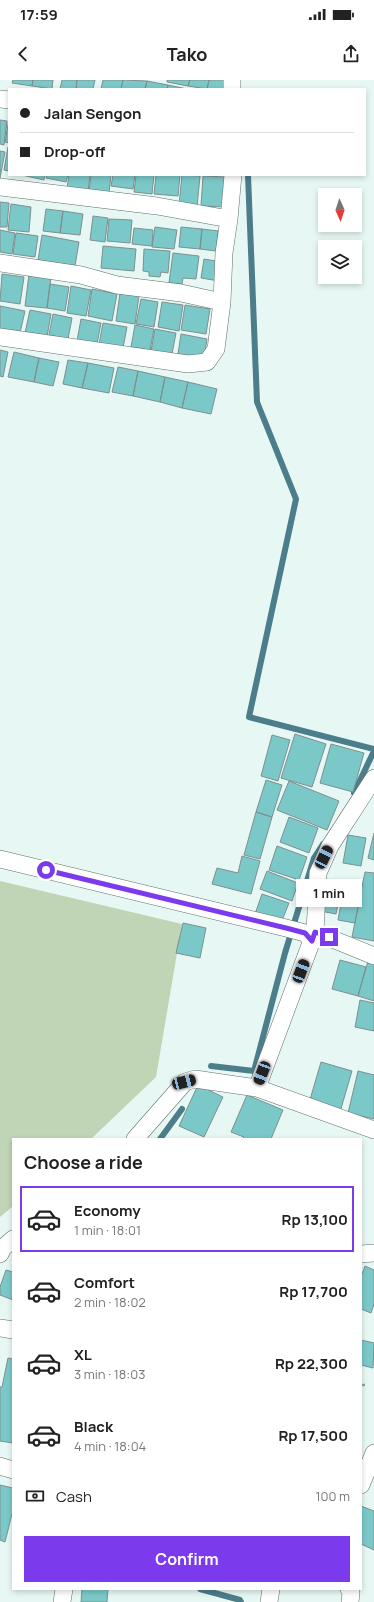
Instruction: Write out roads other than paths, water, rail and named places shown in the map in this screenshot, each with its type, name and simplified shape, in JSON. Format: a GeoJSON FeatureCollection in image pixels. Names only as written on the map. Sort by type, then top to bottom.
{"type":"FeatureCollection","features":[{"type":"Feature","properties":{"kind":"street"},"geometry":{"type":"LineString","coordinates":[[0,337],[188,364],[206,362],[216,350],[222,302],[224,253],[233,176]]}},
{"type":"Feature","properties":{"kind":"street"},"geometry":{"type":"LineString","coordinates":[[0,187],[157,206],[229,219]]}},
{"type":"Feature","properties":{"kind":"street"},"geometry":{"type":"LineString","coordinates":[[0,263],[68,273],[117,285],[181,293],[222,302]]}},
{"type":"Feature","properties":{"kind":"street"},"geometry":{"type":"LineString","coordinates":[[256,1088],[311,936],[318,873],[330,846],[374,778]]}},
{"type":"Feature","properties":{"kind":"street"},"geometry":{"type":"LineString","coordinates":[[0,859],[286,928],[374,956]]}},
{"type":"Feature","properties":{"kind":"street"},"geometry":{"type":"LineString","coordinates":[[136,1138],[184,1082],[195,1079],[256,1088],[374,1130]]}},
{"type":"Feature","properties":{"kind":"street"},"geometry":{"type":"LineString","coordinates":[[0,1254],[3,1248],[12,1240]]}},
{"type":"Feature","properties":{"kind":"street"},"geometry":{"type":"LineString","coordinates":[[362,1254],[374,1253]]}},
{"type":"Feature","properties":{"kind":"street"},"geometry":{"type":"LineString","coordinates":[[0,1328],[12,1330]]}},
{"type":"Feature","properties":{"kind":"street"},"geometry":{"type":"LineString","coordinates":[[362,1483],[374,1453]]}},
{"type":"Feature","properties":{"kind":"street"},"geometry":{"type":"LineString","coordinates":[[0,1466],[12,1470]]}},
{"type":"Feature","properties":{"kind":"street"},"geometry":{"type":"LineString","coordinates":[[62,1602],[64,1590]]}},
{"type":"Feature","properties":{"kind":"street"},"geometry":{"type":"LineString","coordinates":[[269,1602],[271,1590]]}},
{"type":"Feature","properties":{"kind":"street"},"geometry":{"type":"LineString","coordinates":[[350,1590],[351,1592],[350,1602]]}},
{"type":"Feature","properties":{"kind":"waterway"},"geometry":{"type":"LineString","coordinates":[[248,176],[257,402],[296,499],[249,717],[374,749]]}},
{"type":"Feature","properties":{"kind":"waterway"},"geometry":{"type":"LineString","coordinates":[[354,793],[374,751]]}},
{"type":"Feature","properties":{"kind":"waterway"},"geometry":{"type":"LineString","coordinates":[[211,1066],[254,1071],[285,953],[314,858],[323,844]]}},
{"type":"Feature","properties":{"kind":"waterway"},"geometry":{"type":"LineString","coordinates":[[161,1138],[182,1109]]}},
{"type":"Feature","properties":{"kind":"waterway"},"geometry":{"type":"LineString","coordinates":[[204,1590],[240,1600],[241,1602]]}}]}
